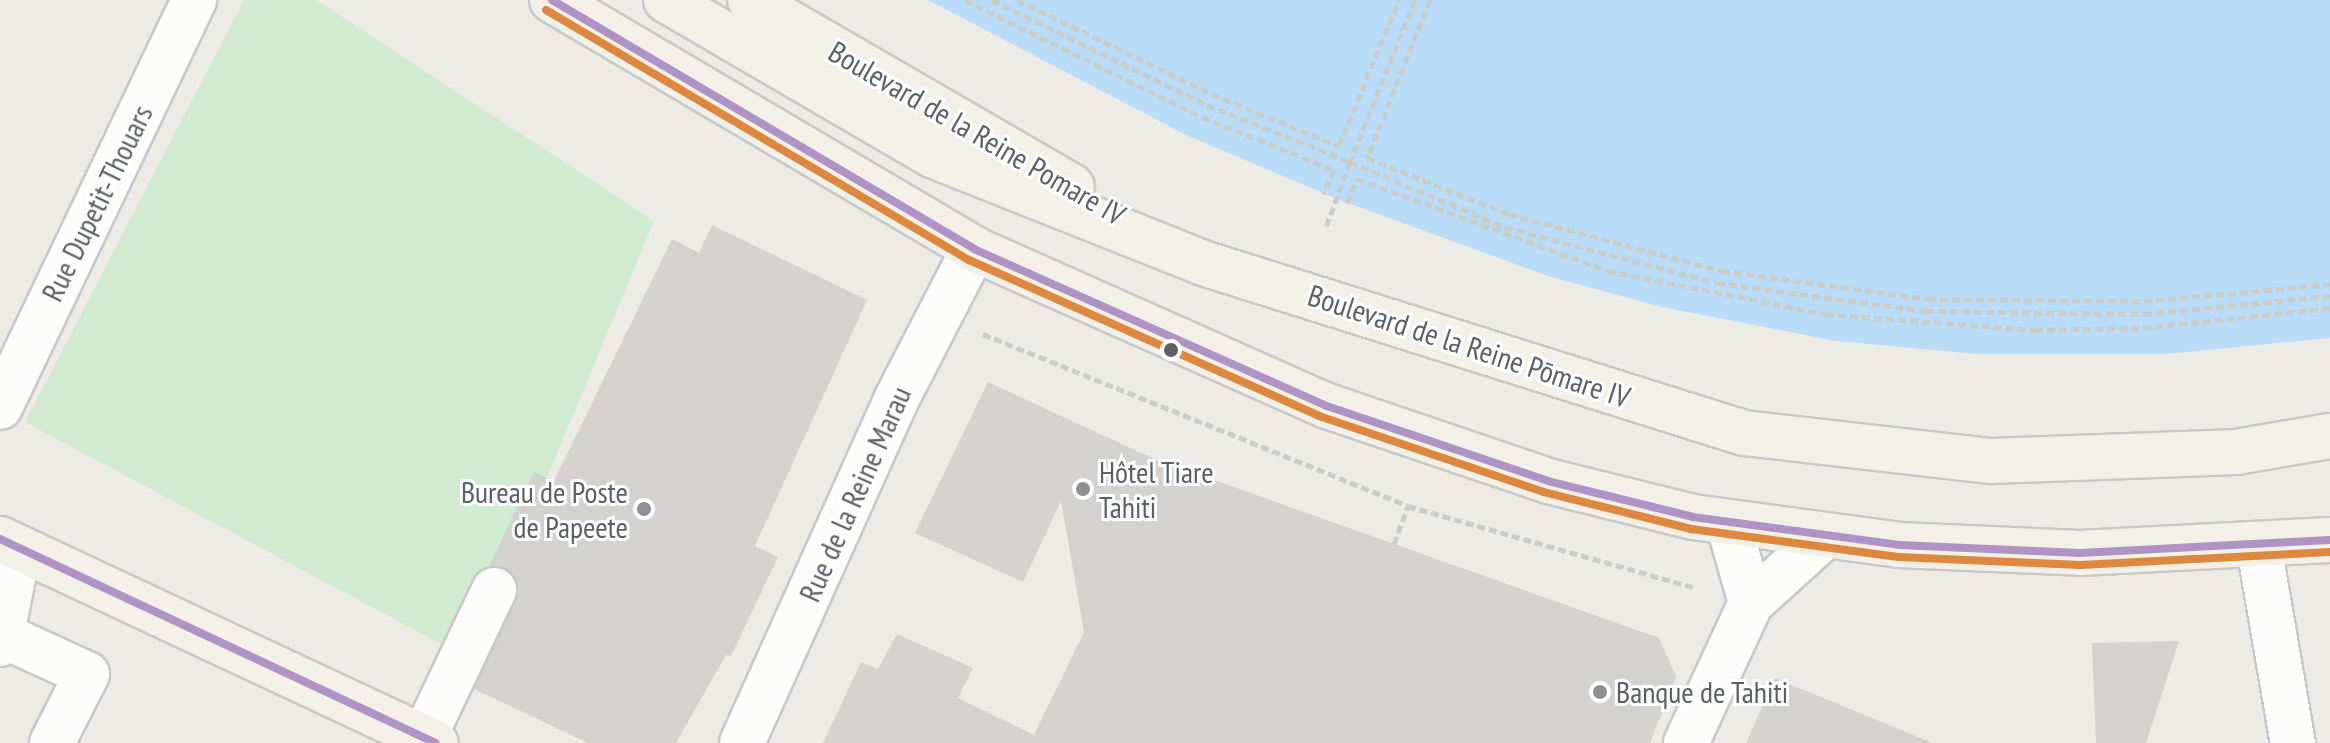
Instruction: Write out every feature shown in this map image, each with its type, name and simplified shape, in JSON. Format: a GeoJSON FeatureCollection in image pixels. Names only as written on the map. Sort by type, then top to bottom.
{"type":"FeatureCollection","features":[{"type":"Feature","properties":{"kind":"main road"},"geometry":{"type":"LineString","coordinates":[[552,0],[974,249],[1223,364],[1435,446],[1548,481],[1728,522],[1826,535],[2080,553],[2259,547],[2330,540]]}},
{"type":"Feature","properties":{"kind":"main road"},"geometry":{"type":"LineString","coordinates":[[584,0],[722,102]]}},
{"type":"Feature","properties":{"kind":"main road","name":"Boulevard de la Reine Pōmare IV"},"geometry":{"type":"LineString","coordinates":[[666,0],[932,155],[1206,264],[1744,433],[1991,461],[2236,452],[2330,436]]}},
{"type":"Feature","properties":{"kind":"main road","name":"Boulevard de la Reine Pomare IV"},"geometry":{"type":"LineString","coordinates":[[750,0],[1206,264]]}},
{"type":"Feature","properties":{"kind":"main road"},"geometry":{"type":"LineString","coordinates":[[9,543],[430,740]]}},
{"type":"Feature","properties":{"kind":"street","name":"Rue Dupetit-Thouars"},"geometry":{"type":"LineString","coordinates":[[0,407],[194,0]]}},
{"type":"Feature","properties":{"kind":"street","name":"Rue de la Reine Marau"},"geometry":{"type":"LineString","coordinates":[[742,743],[936,315],[974,249]]}},
{"type":"Feature","properties":{"kind":"street"},"geometry":{"type":"LineString","coordinates":[[1728,522],[1751,603]]}},
{"type":"Feature","properties":{"kind":"street"},"geometry":{"type":"LineString","coordinates":[[1686,743],[1751,603],[1826,535]]}},
{"type":"Feature","properties":{"kind":"street"},"geometry":{"type":"LineString","coordinates":[[9,543],[2,640],[87,674],[52,743]]}},
{"type":"Feature","properties":{"kind":"street"},"geometry":{"type":"LineString","coordinates":[[2259,547],[2293,743]]}},
{"type":"Feature","properties":{"kind":"street"},"geometry":{"type":"LineString","coordinates":[[430,740],[494,590]]}},
{"type":"Feature","properties":{"kind":"path"},"geometry":{"type":"LineString","coordinates":[[965,0],[1202,117],[1334,170],[1324,194]]}},
{"type":"Feature","properties":{"kind":"path"},"geometry":{"type":"LineString","coordinates":[[992,0],[1194,99],[1505,227],[1611,259],[1830,302],[2036,316],[2144,314],[2330,296]]}},
{"type":"Feature","properties":{"kind":"path"},"geometry":{"type":"LineString","coordinates":[[1017,0],[1212,94],[1339,146],[1399,0]]}},
{"type":"Feature","properties":{"kind":"path"},"geometry":{"type":"LineString","coordinates":[[1326,227],[1415,0]]}},
{"type":"Feature","properties":{"kind":"path"},"geometry":{"type":"LineString","coordinates":[[1430,0],[1367,158],[1599,243],[1830,290],[1928,299],[2144,301],[2330,284]]}},
{"type":"Feature","properties":{"kind":"path"},"geometry":{"type":"LineString","coordinates":[[1347,203],[1357,179],[1501,237],[1608,271],[1826,314],[2035,330],[2143,328],[2330,308]]}},
{"type":"Feature","properties":{"kind":"path"},"geometry":{"type":"LineString","coordinates":[[936,315],[1408,506],[1751,603]]}},
{"type":"Feature","properties":{"kind":"path"},"geometry":{"type":"LineString","coordinates":[[1394,544],[1408,506]]}},
{"type":"Feature","properties":{"kind":"green space"},"geometry":{"type":"Polygon","coordinates":[[[244,0],[316,0],[654,221],[471,660],[25,422],[244,0]]]}},
{"type":"Feature","properties":{"kind":"water"},"geometry":{"type":"Polygon","coordinates":[[[928,0],[2330,0],[2330,338],[2166,354],[1977,354],[1836,341],[1662,307],[1551,277],[1337,199],[1186,135],[928,0]]]}},
{"type":"Feature","properties":{"kind":"building","name":"Bureau de Poste de Papeete"},"geometry":{"type":"Polygon","coordinates":[[[712,225],[867,300],[755,546],[778,557],[731,656],[726,655],[676,743],[588,743],[474,689],[519,589],[505,568],[489,566],[534,472],[554,481],[672,239],[699,253],[712,225]]]}},
{"type":"Feature","properties":{"kind":"building"},"geometry":{"type":"Polygon","coordinates":[[[988,382],[1152,458],[1659,638],[1676,677],[1650,743],[823,743],[861,662],[878,669],[897,634],[973,668],[958,698],[1034,735],[1084,632],[1061,501],[1023,582],[915,533],[988,382]]]}},
{"type":"Feature","properties":{"kind":"building"},"geometry":{"type":"Polygon","coordinates":[[[2179,641],[2146,743],[2096,743],[2092,643],[2179,641]]]}},
{"type":"Feature","properties":{"kind":"building"},"geometry":{"type":"Polygon","coordinates":[[[1775,678],[1930,742],[1930,743],[1746,743],[1775,678]]]}},
{"type":"Feature","properties":{"kind":"transit line"},"geometry":{"type":"LineString","coordinates":[[552,0],[974,249],[1327,406],[1548,481],[1693,517],[1899,545],[2080,553],[2330,540]]}},
{"type":"Feature","properties":{"kind":"transit line"},"geometry":{"type":"LineString","coordinates":[[546,10],[969,260],[1322,417],[1544,492],[1691,529],[1898,557],[2081,565],[2330,552]]}},
{"type":"Feature","properties":{"kind":"transit line"},"geometry":{"type":"LineString","coordinates":[[0,539],[436,743]]}},
{"type":"Feature","properties":{"kind":"place","name":"Hôtel Tiare Tahiti"},"geometry":{"type":"Point","coordinates":[1083,489]}},
{"type":"Feature","properties":{"kind":"place","name":"Bureau de Poste de Papeete"},"geometry":{"type":"Point","coordinates":[644,509]}},
{"type":"Feature","properties":{"kind":"place","name":"Banque de Tahiti"},"geometry":{"type":"Point","coordinates":[1600,692]}}]}
